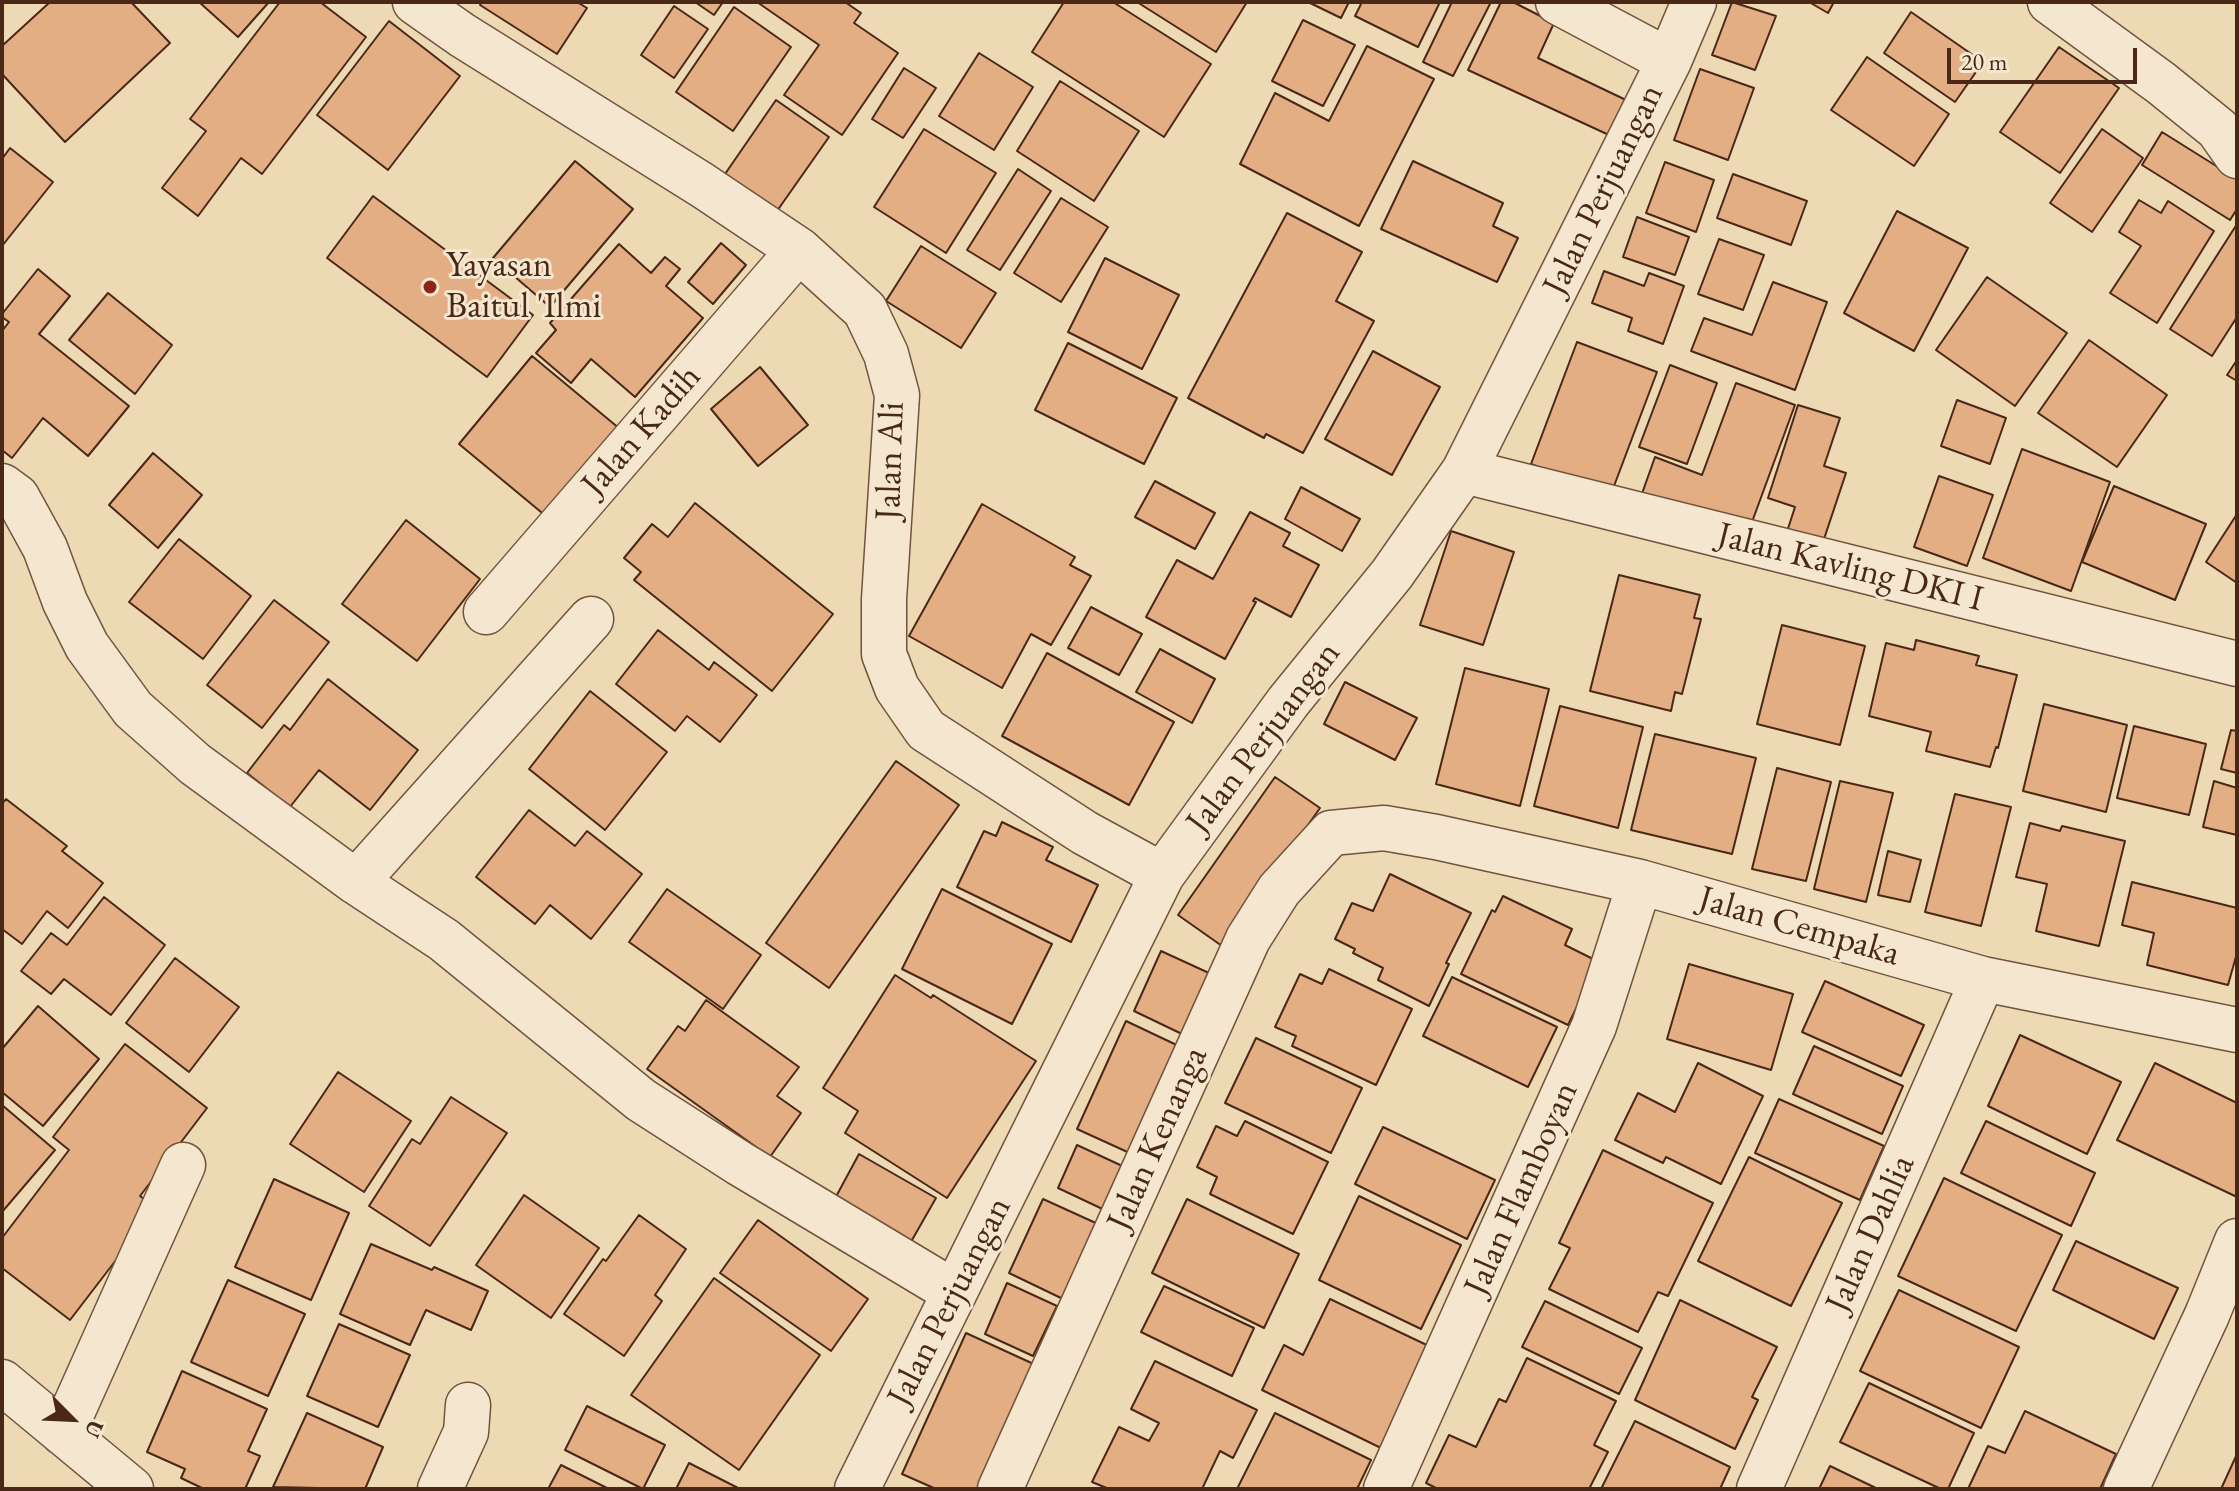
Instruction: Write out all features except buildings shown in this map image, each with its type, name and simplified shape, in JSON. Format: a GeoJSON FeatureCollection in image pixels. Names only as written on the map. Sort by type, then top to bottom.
{"type":"FeatureCollection","features":[{"type":"Feature","properties":{"kind":"street","name":"Jalan Ali"},"geometry":{"type":"LineString","coordinates":[[415,2],[799,250],[865,310],[886,354],[897,395],[884,599],[884,654],[897,688],[926,730],[1085,833],[1162,875]]}},
{"type":"Feature","properties":{"kind":"street"},"geometry":{"type":"LineString","coordinates":[[1558,2],[1669,61]]}},
{"type":"Feature","properties":{"kind":"street","name":"Jalan Perjuangan"},"geometry":{"type":"LineString","coordinates":[[857,1489],[1162,875],[1288,702],[1392,574],[1464,471],[1669,61],[1694,2]]}},
{"type":"Feature","properties":{"kind":"street"},"geometry":{"type":"LineString","coordinates":[[2050,2],[2218,129],[2237,156]]}},
{"type":"Feature","properties":{"kind":"street","name":"Jalan Kadih"},"geometry":{"type":"LineString","coordinates":[[486,612],[799,250]]}},
{"type":"Feature","properties":{"kind":"street","name":"Jalan Kavling DKI I"},"geometry":{"type":"LineString","coordinates":[[1464,471],[2237,664]]}},
{"type":"Feature","properties":{"kind":"street"},"geometry":{"type":"LineString","coordinates":[[2,486],[17,497],[45,548],[65,602],[87,646],[133,709],[195,764],[356,882],[444,940],[641,1100],[739,1163],[954,1292]]}},
{"type":"Feature","properties":{"kind":"street"},"geometry":{"type":"LineString","coordinates":[[356,882],[591,619]]}},
{"type":"Feature","properties":{"kind":"street","name":"Jalan Cempaka"},"geometry":{"type":"LineString","coordinates":[[1361,830],[1384,828],[1423,835],[1640,882],[1983,979],[2237,1030]]}},
{"type":"Feature","properties":{"kind":"street","name":"Jalan Kenanga"},"geometry":{"type":"LineString","coordinates":[[1000,1489],[1248,939],[1279,890],[1310,853],[1331,833],[1361,830]]}},
{"type":"Feature","properties":{"kind":"street","name":"Jalan Flamboyan"},"geometry":{"type":"LineString","coordinates":[[1386,1489],[1594,1026],[1640,882]]}},
{"type":"Feature","properties":{"kind":"street","name":"Jalan Dahlia"},"geometry":{"type":"LineString","coordinates":[[1759,1489],[1983,979]]}},
{"type":"Feature","properties":{"kind":"street"},"geometry":{"type":"LineString","coordinates":[[63,1433],[183,1165]]}},
{"type":"Feature","properties":{"kind":"street"},"geometry":{"type":"LineString","coordinates":[[2126,1489],[2207,1315],[2237,1241]]}},
{"type":"Feature","properties":{"kind":"street"},"geometry":{"type":"LineString","coordinates":[[2,1382],[131,1489]]}},
{"type":"Feature","properties":{"kind":"street"},"geometry":{"type":"LineString","coordinates":[[440,1489],[466,1432],[468,1405]]}},
{"type":"Feature","properties":{"kind":"street"},"geometry":{"type":"LineString","coordinates":[[2,1419],[82,1486]]}},
{"type":"Feature","properties":{"kind":"place","name":"Yayasan Baitul 'Ilmi"},"geometry":{"type":"Point","coordinates":[430,287]}}]}
